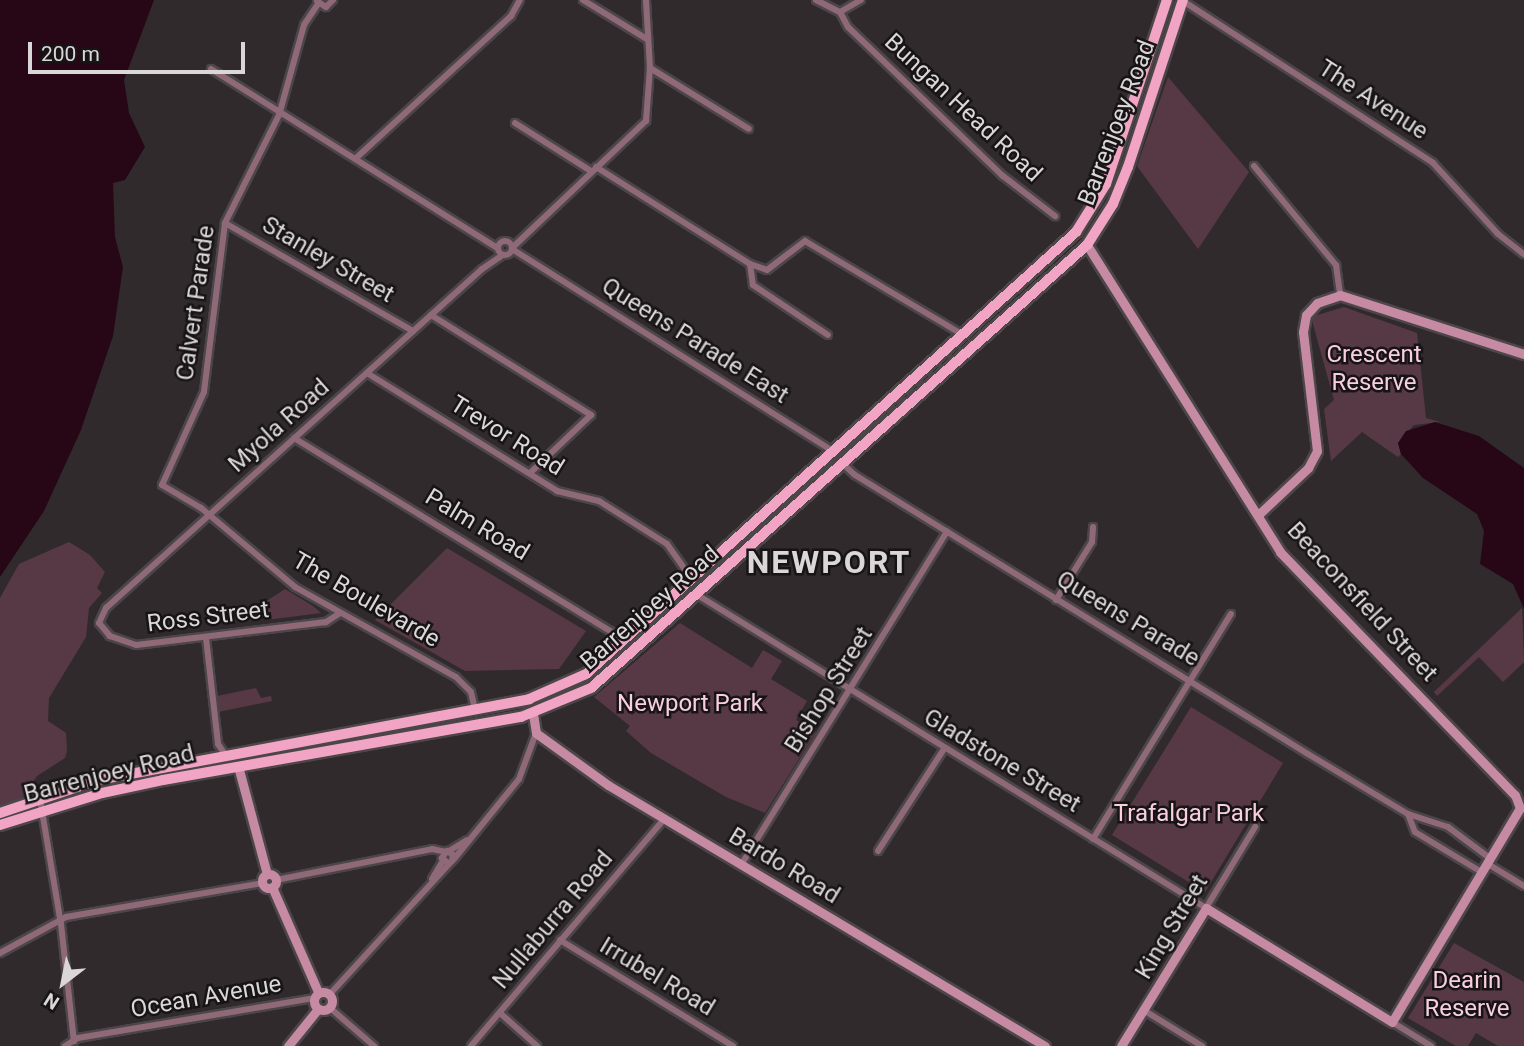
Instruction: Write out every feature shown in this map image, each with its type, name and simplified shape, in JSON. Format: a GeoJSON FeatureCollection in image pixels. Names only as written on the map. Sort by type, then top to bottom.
{"type":"FeatureCollection","features":[{"type":"Feature","properties":{"kind":"main road","name":"Barrenjoey Road"},"geometry":{"type":"LineString","coordinates":[[0,813],[98,780],[529,699],[578,679],[1076,232],[1106,184],[1167,0]]}},
{"type":"Feature","properties":{"kind":"main road","name":"Barrenjoey Road"},"geometry":{"type":"LineString","coordinates":[[0,825],[102,793],[533,714],[591,688],[699,596],[1087,245],[1113,204],[1128,167],[1183,0]]}},
{"type":"Feature","properties":{"kind":"main road","name":"Beaconsfield Street"},"geometry":{"type":"LineString","coordinates":[[1076,232],[1087,245]]}},
{"type":"Feature","properties":{"kind":"main road","name":"Queens Parade"},"geometry":{"type":"LineString","coordinates":[[833,451],[844,464]]}},
{"type":"Feature","properties":{"kind":"main road"},"geometry":{"type":"LineString","coordinates":[[691,578],[699,596]]}},
{"type":"Feature","properties":{"kind":"main road","name":"Palm Road"},"geometry":{"type":"LineString","coordinates":[[623,639],[635,651]]}},
{"type":"Feature","properties":{"kind":"main road"},"geometry":{"type":"LineString","coordinates":[[529,699],[533,714]]}},
{"type":"Feature","properties":{"kind":"main road"},"geometry":{"type":"LineString","coordinates":[[461,729],[475,709],[492,723]]}},
{"type":"Feature","properties":{"kind":"street"},"geometry":{"type":"LineString","coordinates":[[317,2],[326,7],[333,0]]}},
{"type":"Feature","properties":{"kind":"street"},"geometry":{"type":"LineString","coordinates":[[355,159],[511,16],[520,0]]}},
{"type":"Feature","properties":{"kind":"street"},"geometry":{"type":"LineString","coordinates":[[583,0],[647,39]]}},
{"type":"Feature","properties":{"kind":"street","name":"Myola Road"},"geometry":{"type":"LineString","coordinates":[[102,611],[646,121],[650,68],[646,0]]}},
{"type":"Feature","properties":{"kind":"street","name":"Bungan Head Road"},"geometry":{"type":"LineString","coordinates":[[816,0],[840,12],[848,27],[1003,176],[1055,216]]}},
{"type":"Feature","properties":{"kind":"street"},"geometry":{"type":"LineString","coordinates":[[840,12],[861,0]]}},
{"type":"Feature","properties":{"kind":"street","name":"The Avenue"},"geometry":{"type":"LineString","coordinates":[[1183,0],[1433,163],[1498,234],[1524,254]]}},
{"type":"Feature","properties":{"kind":"street","name":"Calvert Parade"},"geometry":{"type":"LineString","coordinates":[[208,516],[165,489],[161,481],[204,392],[225,223],[279,115],[304,25],[317,2]]}},
{"type":"Feature","properties":{"kind":"street"},"geometry":{"type":"LineString","coordinates":[[650,68],[749,129]]}},
{"type":"Feature","properties":{"kind":"street","name":"Queens Parade East"},"geometry":{"type":"LineString","coordinates":[[211,69],[279,115],[536,266],[833,451]]}},
{"type":"Feature","properties":{"kind":"street"},"geometry":{"type":"LineString","coordinates":[[515,123],[750,264],[767,270],[805,242],[963,335]]}},
{"type":"Feature","properties":{"kind":"street"},"geometry":{"type":"LineString","coordinates":[[1254,166],[1336,265],[1340,295]]}},
{"type":"Feature","properties":{"kind":"street","name":"Stanley Street"},"geometry":{"type":"LineString","coordinates":[[225,223],[412,331]]}},
{"type":"Feature","properties":{"kind":"street","name":"Beaconsfield Street"},"geometry":{"type":"LineString","coordinates":[[1087,245],[1280,552],[1515,795],[1519,812],[1392,1022]]}},
{"type":"Feature","properties":{"kind":"street"},"geometry":{"type":"LineString","coordinates":[[750,264],[753,285],[828,335]]}},
{"type":"Feature","properties":{"kind":"street"},"geometry":{"type":"LineString","coordinates":[[1258,515],[1314,460],[1317,440],[1305,318],[1317,303],[1340,295],[1524,354]]}},
{"type":"Feature","properties":{"kind":"street"},"geometry":{"type":"LineString","coordinates":[[431,315],[591,415],[530,473]]}},
{"type":"Feature","properties":{"kind":"street","name":"Trevor Road"},"geometry":{"type":"LineString","coordinates":[[367,373],[566,494],[598,501],[667,544],[691,578]]}},
{"type":"Feature","properties":{"kind":"street","name":"Palm Road"},"geometry":{"type":"LineString","coordinates":[[294,438],[623,639]]}},
{"type":"Feature","properties":{"kind":"street","name":"Queens Parade"},"geometry":{"type":"LineString","coordinates":[[844,464],[1056,600],[1408,814],[1448,827],[1524,886]]}},
{"type":"Feature","properties":{"kind":"street","name":"The Boulevarde"},"geometry":{"type":"LineString","coordinates":[[208,516],[295,587],[456,677],[471,692],[475,709]]}},
{"type":"Feature","properties":{"kind":"street"},"geometry":{"type":"LineString","coordinates":[[1056,600],[1092,542],[1093,527]]}},
{"type":"Feature","properties":{"kind":"street","name":"Bishop Street"},"geometry":{"type":"LineString","coordinates":[[741,865],[947,532]]}},
{"type":"Feature","properties":{"kind":"street","name":"Gladstone Street"},"geometry":{"type":"LineString","coordinates":[[699,596],[1431,1046]]}},
{"type":"Feature","properties":{"kind":"street","name":"Ross Street"},"geometry":{"type":"LineString","coordinates":[[102,611],[101,629],[136,645],[326,622],[340,614]]}},
{"type":"Feature","properties":{"kind":"street"},"geometry":{"type":"LineString","coordinates":[[1093,839],[1231,614]]}},
{"type":"Feature","properties":{"kind":"street"},"geometry":{"type":"LineString","coordinates":[[206,638],[218,744],[226,755]]}},
{"type":"Feature","properties":{"kind":"street"},"geometry":{"type":"LineString","coordinates":[[329,1007],[330,994],[431,881],[447,857],[469,839],[519,779],[536,733],[533,714]]}},
{"type":"Feature","properties":{"kind":"street","name":"Bardo Road"},"geometry":{"type":"LineString","coordinates":[[536,733],[599,780],[1045,1046]]}},
{"type":"Feature","properties":{"kind":"street"},"geometry":{"type":"LineString","coordinates":[[878,851],[944,749]]}},
{"type":"Feature","properties":{"kind":"street"},"geometry":{"type":"LineString","coordinates":[[238,766],[264,878]]}},
{"type":"Feature","properties":{"kind":"street"},"geometry":{"type":"LineString","coordinates":[[40,799],[44,811],[74,1041]]}},
{"type":"Feature","properties":{"kind":"street","name":"Queens Parade"},"geometry":{"type":"LineString","coordinates":[[1408,814],[1415,832],[1483,873]]}},
{"type":"Feature","properties":{"kind":"street","name":"Nullaburra Road"},"geometry":{"type":"LineString","coordinates":[[471,1046],[664,819]]}},
{"type":"Feature","properties":{"kind":"street","name":"King Street"},"geometry":{"type":"LineString","coordinates":[[1121,1046],[1145,1011],[1255,827]]}},
{"type":"Feature","properties":{"kind":"street"},"geometry":{"type":"LineString","coordinates":[[274,884],[425,853],[447,857]]}},
{"type":"Feature","properties":{"kind":"street"},"geometry":{"type":"LineString","coordinates":[[0,953],[59,920],[264,878],[274,884],[316,995],[318,1009]]}},
{"type":"Feature","properties":{"kind":"street","name":"Irrubel Road"},"geometry":{"type":"LineString","coordinates":[[561,940],[733,1046]]}},
{"type":"Feature","properties":{"kind":"street"},"geometry":{"type":"LineString","coordinates":[[316,995],[330,994]]}},
{"type":"Feature","properties":{"kind":"street","name":"Ocean Avenue"},"geometry":{"type":"LineString","coordinates":[[65,1046],[74,1041],[316,995]]}},
{"type":"Feature","properties":{"kind":"street"},"geometry":{"type":"LineString","coordinates":[[288,1046],[318,1009],[329,1007]]}},
{"type":"Feature","properties":{"kind":"street"},"geometry":{"type":"LineString","coordinates":[[329,1007],[374,1046]]}},
{"type":"Feature","properties":{"kind":"street"},"geometry":{"type":"LineString","coordinates":[[1145,1011],[1202,1046]]}},
{"type":"Feature","properties":{"kind":"street"},"geometry":{"type":"LineString","coordinates":[[500,1013],[537,1046]]}},
{"type":"Feature","properties":{"kind":"green space"},"geometry":{"type":"Polygon","coordinates":[[[1168,77],[1249,172],[1198,249],[1137,166],[1168,77]]]}},
{"type":"Feature","properties":{"kind":"green space","name":"Crescent Reserve"},"geometry":{"type":"Polygon","coordinates":[[[1344,307],[1417,333],[1426,418],[1440,422],[1414,425],[1398,443],[1401,454],[1398,457],[1362,432],[1331,461],[1324,409],[1334,400],[1311,317],[1344,307]]]}},
{"type":"Feature","properties":{"kind":"green space"},"geometry":{"type":"Polygon","coordinates":[[[69,542],[90,555],[105,572],[97,588],[102,593],[89,608],[86,637],[49,698],[48,721],[66,733],[67,751],[65,758],[37,776],[22,799],[0,809],[0,598],[19,564],[69,542]]]}},
{"type":"Feature","properties":{"kind":"green space"},"geometry":{"type":"Polygon","coordinates":[[[447,548],[586,631],[559,669],[465,671],[375,620],[447,548]]]}},
{"type":"Feature","properties":{"kind":"green space"},"geometry":{"type":"Polygon","coordinates":[[[285,589],[321,613],[266,620],[259,606],[285,589]]]}},
{"type":"Feature","properties":{"kind":"green space"},"geometry":{"type":"Polygon","coordinates":[[[1522,608],[1524,662],[1503,682],[1479,657],[1437,696],[1434,692],[1522,608]]]}},
{"type":"Feature","properties":{"kind":"green space","name":"Newport Park"},"geometry":{"type":"Polygon","coordinates":[[[680,623],[752,668],[763,650],[782,661],[771,679],[807,701],[796,720],[816,732],[765,813],[726,797],[651,753],[626,731],[630,726],[594,697],[680,623]]]}},
{"type":"Feature","properties":{"kind":"green space"},"geometry":{"type":"Polygon","coordinates":[[[256,688],[261,698],[271,696],[272,701],[218,712],[217,696],[256,688]]]}},
{"type":"Feature","properties":{"kind":"green space","name":"Trafalgar Park"},"geometry":{"type":"Polygon","coordinates":[[[1191,707],[1283,763],[1205,892],[1112,835],[1191,707]]]}},
{"type":"Feature","properties":{"kind":"green space","name":"Dearin Reserve"},"geometry":{"type":"Polygon","coordinates":[[[1454,943],[1524,982],[1524,1046],[1498,1046],[1476,1033],[1468,1046],[1456,1046],[1408,1018],[1454,943]]]}},
{"type":"Feature","properties":{"kind":"shaded area"},"geometry":{"type":"Polygon","coordinates":[[[0,0],[154,0],[124,80],[129,113],[145,147],[125,180],[113,183],[115,237],[123,267],[113,336],[81,430],[44,511],[0,577],[0,0]]]}},
{"type":"Feature","properties":{"kind":"shaded area"},"geometry":{"type":"Polygon","coordinates":[[[1435,422],[1479,436],[1524,468],[1524,609],[1513,584],[1480,564],[1484,531],[1477,514],[1423,478],[1401,454],[1398,443],[1406,431],[1435,422]]]}},
{"type":"Feature","properties":{"kind":"district","name":"NEWPORT"},"geometry":{"type":"Point","coordinates":[829,562]}}]}
